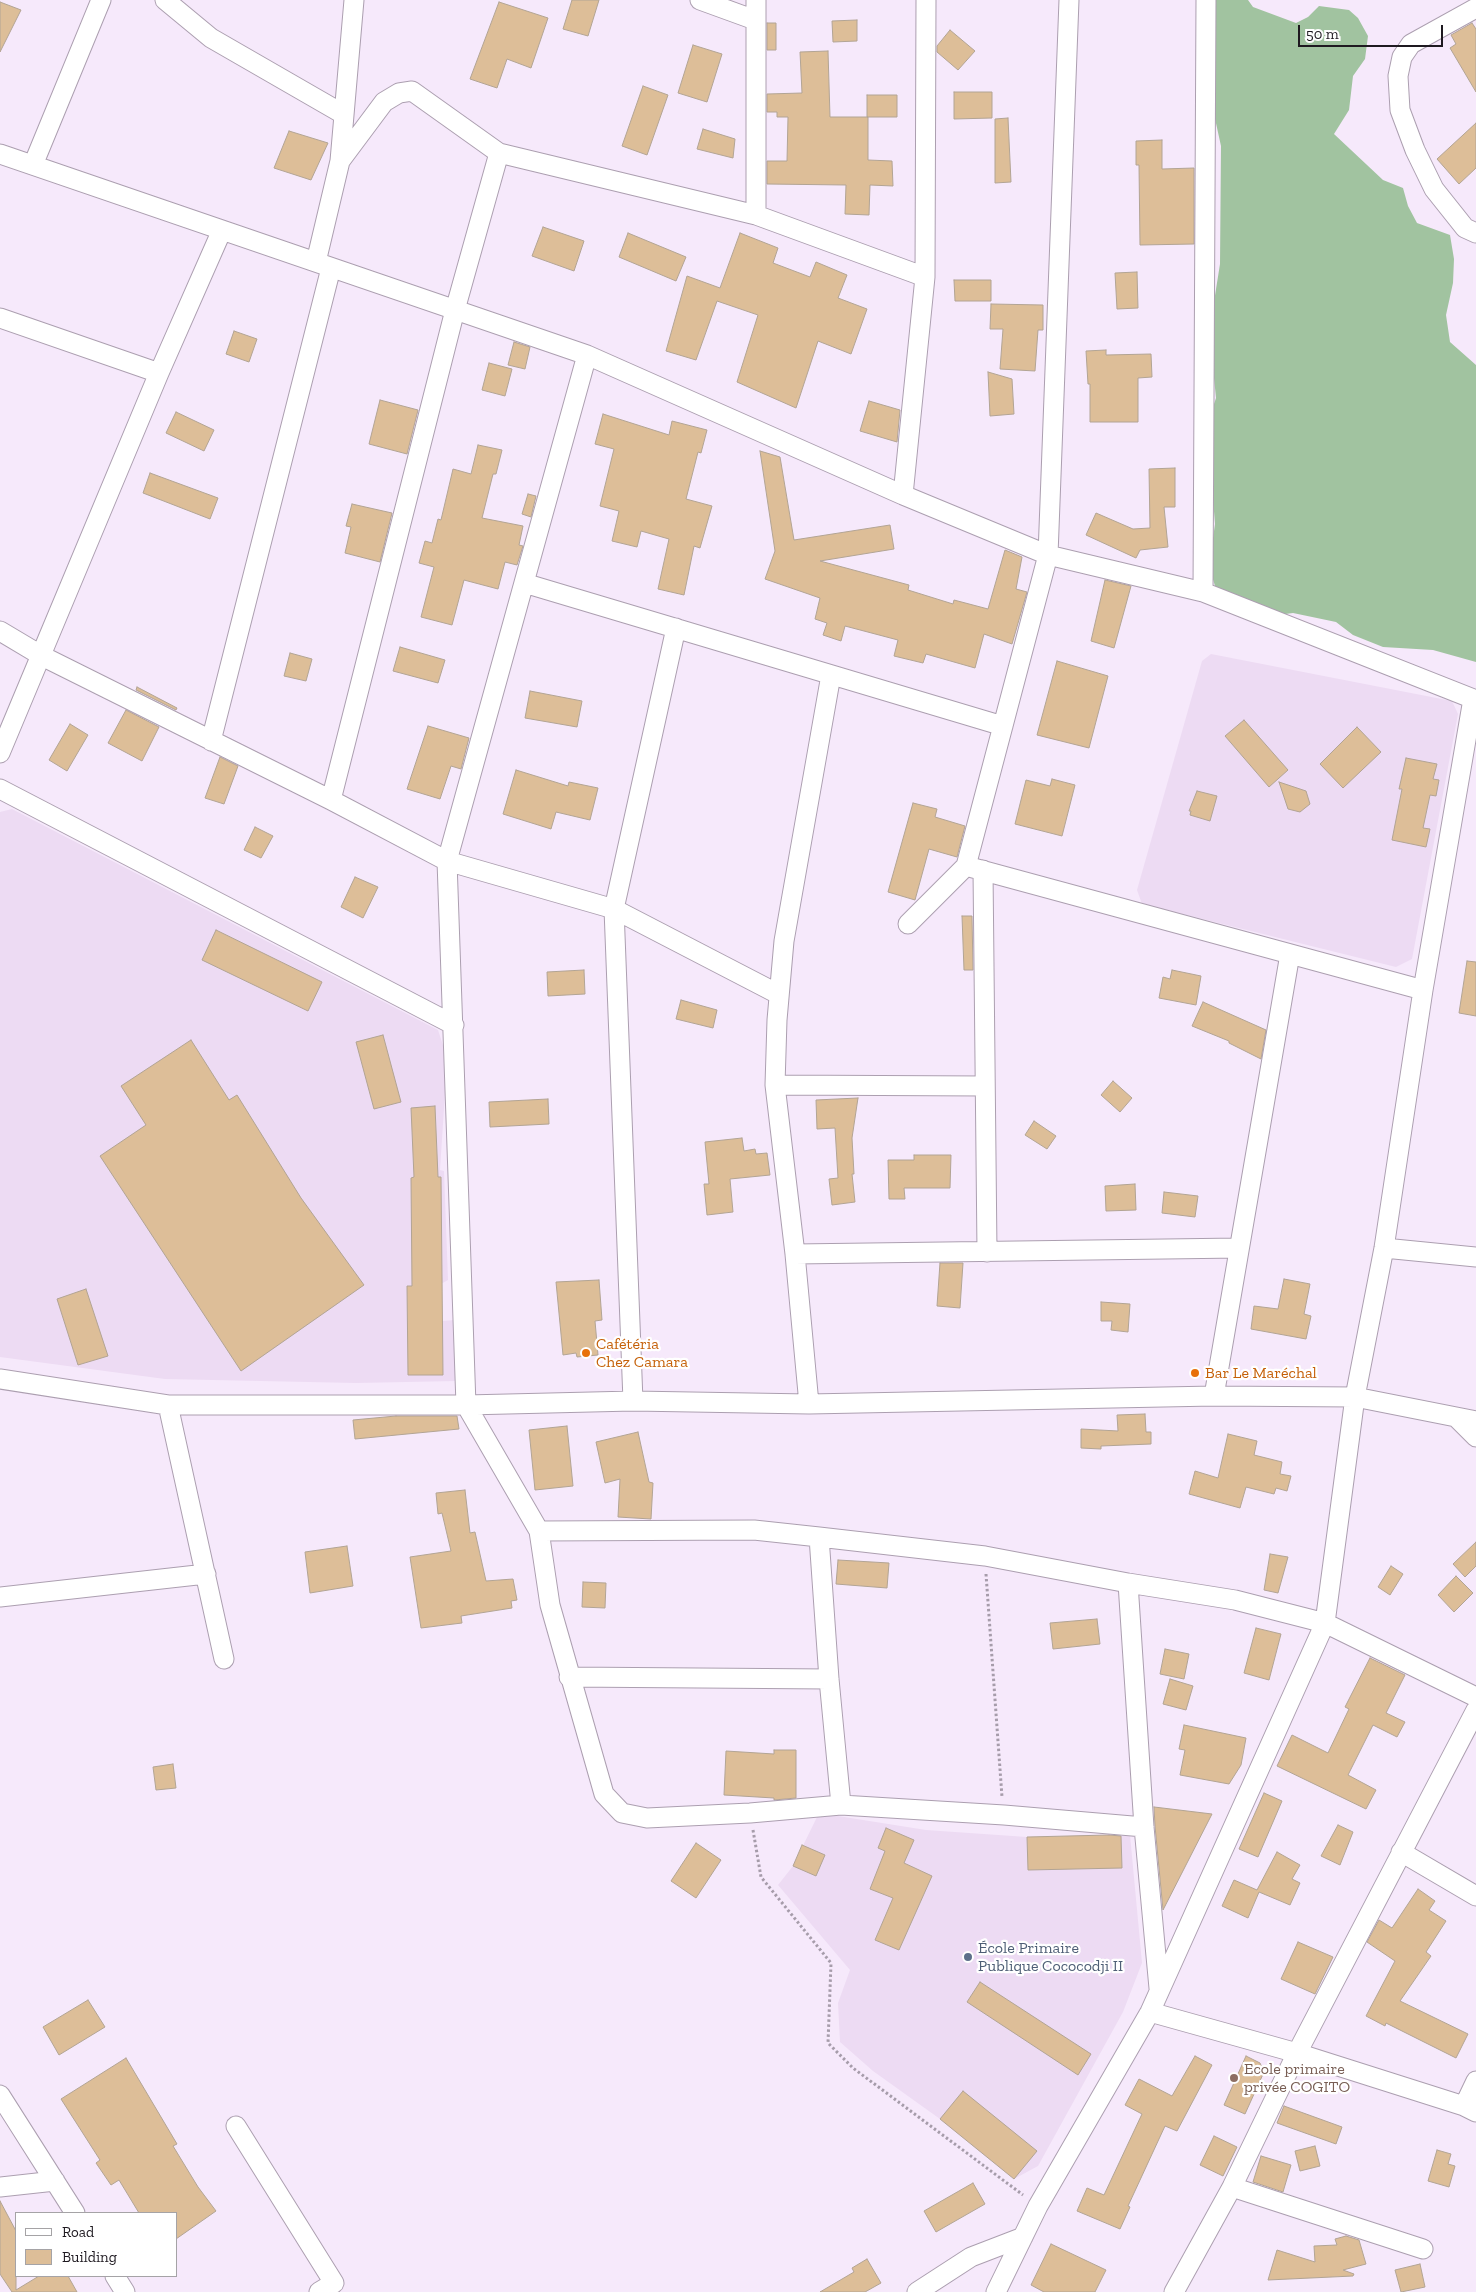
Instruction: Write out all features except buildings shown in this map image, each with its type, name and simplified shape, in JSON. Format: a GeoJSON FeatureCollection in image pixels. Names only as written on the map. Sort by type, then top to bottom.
{"type":"FeatureCollection","features":[{"type":"Feature","properties":{"kind":"street"},"geometry":{"type":"LineString","coordinates":[[33,165],[101,0]]}},
{"type":"Feature","properties":{"kind":"street"},"geometry":{"type":"LineString","coordinates":[[164,0],[212,38],[343,114]]}},
{"type":"Feature","properties":{"kind":"street"},"geometry":{"type":"LineString","coordinates":[[211,741],[323,265],[340,160],[354,0]]}},
{"type":"Feature","properties":{"kind":"street"},"geometry":{"type":"LineString","coordinates":[[700,0],[755,20]]}},
{"type":"Feature","properties":{"kind":"street"},"geometry":{"type":"LineString","coordinates":[[756,0],[756,215]]}},
{"type":"Feature","properties":{"kind":"street"},"geometry":{"type":"LineString","coordinates":[[904,495],[925,277],[926,0]]}},
{"type":"Feature","properties":{"kind":"street"},"geometry":{"type":"LineString","coordinates":[[987,1252],[985,1086],[975,868],[1003,726],[1048,555],[1070,0]]}},
{"type":"Feature","properties":{"kind":"street"},"geometry":{"type":"LineString","coordinates":[[1203,592],[1206,0]]}},
{"type":"Feature","properties":{"kind":"street"},"geometry":{"type":"LineString","coordinates":[[1476,8],[1411,44],[1402,57],[1398,76],[1400,110],[1418,158],[1434,189],[1465,228],[1476,233]]}},
{"type":"Feature","properties":{"kind":"street"},"geometry":{"type":"LineString","coordinates":[[340,160],[384,102],[399,93],[412,91],[499,153],[756,215],[925,277]]}},
{"type":"Feature","properties":{"kind":"street"},"geometry":{"type":"LineString","coordinates":[[331,800],[455,310],[499,153]]}},
{"type":"Feature","properties":{"kind":"street"},"geometry":{"type":"LineString","coordinates":[[0,154],[587,355],[904,495],[1048,555],[1203,592],[1474,699],[1422,990],[1384,1248],[1355,1397],[1325,1623],[1150,2012],[1038,2206],[996,2292]]}},
{"type":"Feature","properties":{"kind":"street"},"geometry":{"type":"LineString","coordinates":[[0,753],[159,373],[222,230]]}},
{"type":"Feature","properties":{"kind":"street"},"geometry":{"type":"LineString","coordinates":[[0,318],[159,373]]}},
{"type":"Feature","properties":{"kind":"street"},"geometry":{"type":"LineString","coordinates":[[587,355],[447,861],[466,1404],[538,1531],[550,1605],[569,1677],[604,1794],[622,1814],[648,1818],[750,1813],[842,1805],[1004,1815],[1144,1827]]}},
{"type":"Feature","properties":{"kind":"street"},"geometry":{"type":"LineString","coordinates":[[524,583],[1003,726]]}},
{"type":"Feature","properties":{"kind":"street"},"geometry":{"type":"LineString","coordinates":[[633,1401],[614,909],[676,628]]}},
{"type":"Feature","properties":{"kind":"street"},"geometry":{"type":"LineString","coordinates":[[0,631],[42,656],[331,800],[447,861],[614,909],[778,994]]}},
{"type":"Feature","properties":{"kind":"street"},"geometry":{"type":"LineString","coordinates":[[809,1404],[795,1254],[776,1085],[778,994],[784,941],[831,675]]}},
{"type":"Feature","properties":{"kind":"street"},"geometry":{"type":"LineString","coordinates":[[0,788],[454,1025]]}},
{"type":"Feature","properties":{"kind":"street"},"geometry":{"type":"LineString","coordinates":[[908,924],[975,868]]}},
{"type":"Feature","properties":{"kind":"street"},"geometry":{"type":"LineString","coordinates":[[975,868],[1422,990]]}},
{"type":"Feature","properties":{"kind":"street"},"geometry":{"type":"LineString","coordinates":[[1214,1396],[1290,954]]}},
{"type":"Feature","properties":{"kind":"street"},"geometry":{"type":"LineString","coordinates":[[776,1085],[985,1086]]}},
{"type":"Feature","properties":{"kind":"street"},"geometry":{"type":"LineString","coordinates":[[795,1254],[1239,1248]]}},
{"type":"Feature","properties":{"kind":"street"},"geometry":{"type":"LineString","coordinates":[[1384,1248],[1476,1257]]}},
{"type":"Feature","properties":{"kind":"street"},"geometry":{"type":"LineString","coordinates":[[0,1379],[168,1405],[466,1404],[633,1401],[809,1404],[1214,1396],[1355,1397],[1467,1420],[1476,1437]]}},
{"type":"Feature","properties":{"kind":"street"},"geometry":{"type":"LineString","coordinates":[[168,1405],[224,1659]]}},
{"type":"Feature","properties":{"kind":"street"},"geometry":{"type":"LineString","coordinates":[[538,1531],[754,1530],[819,1536],[985,1556],[1128,1583],[1235,1600],[1325,1623],[1476,1697]]}},
{"type":"Feature","properties":{"kind":"street"},"geometry":{"type":"LineString","coordinates":[[819,1536],[829,1679],[842,1805]]}},
{"type":"Feature","properties":{"kind":"street"},"geometry":{"type":"LineString","coordinates":[[0,1597],[206,1574]]}},
{"type":"Feature","properties":{"kind":"street"},"geometry":{"type":"LineString","coordinates":[[1128,1583],[1144,1827],[1159,1989]]}},
{"type":"Feature","properties":{"kind":"street"},"geometry":{"type":"LineString","coordinates":[[569,1677],[829,1679]]}},
{"type":"Feature","properties":{"kind":"street"},"geometry":{"type":"LineString","coordinates":[[1174,2292],[1232,2187],[1297,2053],[1476,1710]]}},
{"type":"Feature","properties":{"kind":"street"},"geometry":{"type":"LineString","coordinates":[[1401,1852],[1476,1896]]}},
{"type":"Feature","properties":{"kind":"street"},"geometry":{"type":"LineString","coordinates":[[1150,2012],[1297,2053],[1470,2109],[1476,2081]]}},
{"type":"Feature","properties":{"kind":"street"},"geometry":{"type":"LineString","coordinates":[[0,2095],[74,2212]]}},
{"type":"Feature","properties":{"kind":"street"},"geometry":{"type":"LineString","coordinates":[[236,2126],[334,2283],[319,2292]]}},
{"type":"Feature","properties":{"kind":"street"},"geometry":{"type":"LineString","coordinates":[[0,2187],[54,2181]]}},
{"type":"Feature","properties":{"kind":"street"},"geometry":{"type":"LineString","coordinates":[[1232,2187],[1423,2249]]}},
{"type":"Feature","properties":{"kind":"street"},"geometry":{"type":"LineString","coordinates":[[917,2292],[971,2257],[1023,2237]]}},
{"type":"Feature","properties":{"kind":"street"},"geometry":{"type":"LineString","coordinates":[[116,2277],[125,2292]]}},
{"type":"Feature","properties":{"kind":"path"},"geometry":{"type":"LineString","coordinates":[[985,1556],[1004,1815]]}},
{"type":"Feature","properties":{"kind":"path"},"geometry":{"type":"LineString","coordinates":[[750,1813],[761,1877],[831,1963],[828,2043],[853,2068],[1038,2206]]}},
{"type":"Feature","properties":{"kind":"shaded area"},"geometry":{"type":"Polygon","coordinates":[[[1211,654],[1452,701],[1458,714],[1412,959],[1396,967],[1142,904],[1137,890],[1202,661],[1211,654]]]}},
{"type":"Feature","properties":{"kind":"shaded area"},"geometry":{"type":"Polygon","coordinates":[[[12,809],[438,1030],[454,1079],[452,1093],[445,1093],[440,1170],[444,1171],[448,1280],[441,1284],[442,1321],[455,1320],[457,1381],[356,1383],[165,1379],[0,1357],[0,812],[12,809]]]}},
{"type":"Feature","properties":{"kind":"shaded area"},"geometry":{"type":"Polygon","coordinates":[[[819,1813],[926,1830],[1027,1837],[1130,1835],[1142,1963],[1123,2012],[1038,2166],[1014,2179],[940,2119],[873,2071],[840,2042],[838,2003],[850,1970],[778,1885],[793,1866],[819,1813]]]}},
{"type":"Feature","properties":{"kind":"green space"},"geometry":{"type":"Polygon","coordinates":[[[1211,0],[1248,0],[1253,7],[1296,23],[1308,17],[1319,6],[1349,10],[1358,18],[1368,36],[1365,59],[1353,76],[1349,110],[1334,134],[1383,180],[1403,188],[1408,206],[1417,223],[1450,235],[1454,259],[1453,283],[1446,315],[1450,342],[1476,365],[1476,662],[1433,650],[1383,647],[1353,635],[1336,622],[1293,613],[1270,616],[1223,600],[1215,586],[1209,566],[1215,524],[1207,425],[1216,398],[1213,368],[1213,308],[1220,264],[1221,146],[1210,96],[1211,0]]]}},
{"type":"Feature","properties":{"kind":"place","name":"Cafétéria Chez Camara"},"geometry":{"type":"Point","coordinates":[586,1353]}},
{"type":"Feature","properties":{"kind":"place","name":"Bar Le Maréchal"},"geometry":{"type":"Point","coordinates":[1195,1373]}},
{"type":"Feature","properties":{"kind":"place","name":"École Primaire Publique Cococodji II"},"geometry":{"type":"Point","coordinates":[968,1957]}},
{"type":"Feature","properties":{"kind":"place","name":"Ecole primaire privée COGITO"},"geometry":{"type":"Point","coordinates":[1234,2078]}}]}
